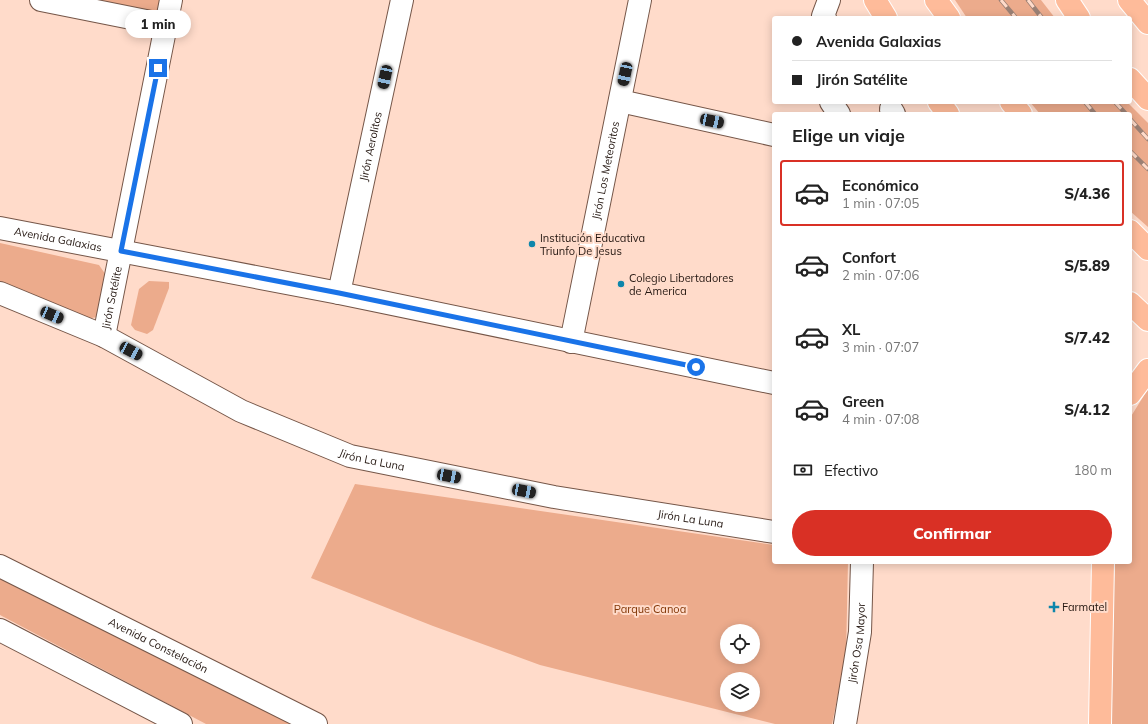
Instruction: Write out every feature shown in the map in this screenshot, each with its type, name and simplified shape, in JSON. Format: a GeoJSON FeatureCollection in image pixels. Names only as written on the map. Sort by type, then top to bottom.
{"type":"FeatureCollection","features":[{"type":"Feature","properties":{"kind":"main road"},"geometry":{"type":"LineString","coordinates":[[874,0],[885,16]]}},
{"type":"Feature","properties":{"kind":"main road"},"geometry":{"type":"LineString","coordinates":[[936,0],[948,16]]}},
{"type":"Feature","properties":{"kind":"main road"},"geometry":{"type":"LineString","coordinates":[[1067,0],[1078,16]]}},
{"type":"Feature","properties":{"kind":"main road"},"geometry":{"type":"LineString","coordinates":[[1130,0],[1148,23]]}},
{"type":"Feature","properties":{"kind":"main road"},"geometry":{"type":"LineString","coordinates":[[1132,81],[1148,99]]}},
{"type":"Feature","properties":{"kind":"main road"},"geometry":{"type":"LineString","coordinates":[[1132,233],[1148,249]]}},
{"type":"Feature","properties":{"kind":"main road"},"geometry":{"type":"LineString","coordinates":[[1132,304],[1148,320]]}},
{"type":"Feature","properties":{"kind":"main road"},"geometry":{"type":"LineString","coordinates":[[1132,391],[1148,370]]}},
{"type":"Feature","properties":{"kind":"main road"},"geometry":{"type":"LineString","coordinates":[[1100,724],[1103,564]]}},
{"type":"Feature","properties":{"kind":"street"},"geometry":{"type":"LineString","coordinates":[[41,0],[166,25]]}},
{"type":"Feature","properties":{"kind":"street","name":"Jirón Satélite"},"geometry":{"type":"LineString","coordinates":[[104,336],[172,0]]}},
{"type":"Feature","properties":{"kind":"street","name":"Jirón Aerolitos"},"geometry":{"type":"LineString","coordinates":[[339,293],[402,0]]}},
{"type":"Feature","properties":{"kind":"street","name":"Jirón Los Meteoritos"},"geometry":{"type":"LineString","coordinates":[[571,342],[640,0]]}},
{"type":"Feature","properties":{"kind":"street"},"geometry":{"type":"LineString","coordinates":[[620,101],[772,135]]}},
{"type":"Feature","properties":{"kind":"street","name":"Avenida Galaxias"},"geometry":{"type":"LineString","coordinates":[[0,228],[339,293],[772,383]]}},
{"type":"Feature","properties":{"kind":"street","name":"Jirón La Luna"},"geometry":{"type":"LineString","coordinates":[[0,294],[104,336],[241,411],[350,456],[554,497],[772,532]]}},
{"type":"Feature","properties":{"kind":"street","name":"Jirón Osa Mayor"},"geometry":{"type":"LineString","coordinates":[[845,724],[860,632],[862,564]]}},
{"type":"Feature","properties":{"kind":"street","name":"Avenida Constelación"},"geometry":{"type":"LineString","coordinates":[[0,566],[316,724]]}},
{"type":"Feature","properties":{"kind":"street"},"geometry":{"type":"LineString","coordinates":[[0,630],[181,724]]}},
{"type":"Feature","properties":{"kind":"green space"},"geometry":{"type":"Polygon","coordinates":[[[95,0],[161,0],[158,14],[95,0]]]}},
{"type":"Feature","properties":{"kind":"green space"},"geometry":{"type":"Polygon","coordinates":[[[955,0],[1041,0],[1053,16],[966,16],[955,0]]]}},
{"type":"Feature","properties":{"kind":"green space"},"geometry":{"type":"Polygon","coordinates":[[[1032,104],[1129,104],[1148,123],[1148,227],[1132,213],[1132,112],[1038,112],[1032,104]]]}},
{"type":"Feature","properties":{"kind":"green space"},"geometry":{"type":"Polygon","coordinates":[[[0,243],[99,265],[108,278],[99,317],[83,319],[0,284],[0,243]]]}},
{"type":"Feature","properties":{"kind":"green space"},"geometry":{"type":"Polygon","coordinates":[[[149,281],[169,282],[169,288],[153,330],[147,334],[135,330],[131,325],[139,289],[149,281]]]}},
{"type":"Feature","properties":{"kind":"green space"},"geometry":{"type":"Polygon","coordinates":[[[1148,389],[1148,724],[1111,724],[1111,564],[1132,564],[1132,415],[1148,389]]]}},
{"type":"Feature","properties":{"kind":"green space","name":"Parque Canoa"},"geometry":{"type":"Polygon","coordinates":[[[355,484],[772,545],[772,564],[848,564],[846,655],[832,724],[775,724],[727,712],[760,712],[760,672],[720,672],[720,710],[540,665],[433,626],[311,578],[355,484]]]}},
{"type":"Feature","properties":{"kind":"green space"},"geometry":{"type":"Polygon","coordinates":[[[0,577],[294,724],[206,724],[0,615],[0,577]]]}},
{"type":"Feature","properties":{"kind":"railway"},"geometry":{"type":"LineString","coordinates":[[1001,0],[1014,16]]}},
{"type":"Feature","properties":{"kind":"railway"},"geometry":{"type":"LineString","coordinates":[[1028,0],[1040,16]]}},
{"type":"Feature","properties":{"kind":"railway"},"geometry":{"type":"LineString","coordinates":[[1087,104],[1093,112]]}},
{"type":"Feature","properties":{"kind":"railway"},"geometry":{"type":"LineString","coordinates":[[1117,104],[1124,112]]}},
{"type":"Feature","properties":{"kind":"railway"},"geometry":{"type":"LineString","coordinates":[[1132,121],[1148,139]]}},
{"type":"Feature","properties":{"kind":"railway"},"geometry":{"type":"LineString","coordinates":[[1132,153],[1148,169]]}},
{"type":"Feature","properties":{"kind":"place","name":"Institución Educativa Triunfo De Jesus"},"geometry":{"type":"Point","coordinates":[532,244]}},
{"type":"Feature","properties":{"kind":"place","name":"Colegio Libertadores de America"},"geometry":{"type":"Point","coordinates":[621,284]}},
{"type":"Feature","properties":{"kind":"place","name":"Farmatel"},"geometry":{"type":"Point","coordinates":[1054,607]}},
{"type":"Feature","properties":{"kind":"route"},"geometry":{"type":"LineString","coordinates":[[158,68],[121,251],[339,293],[696,367]]}}]}
